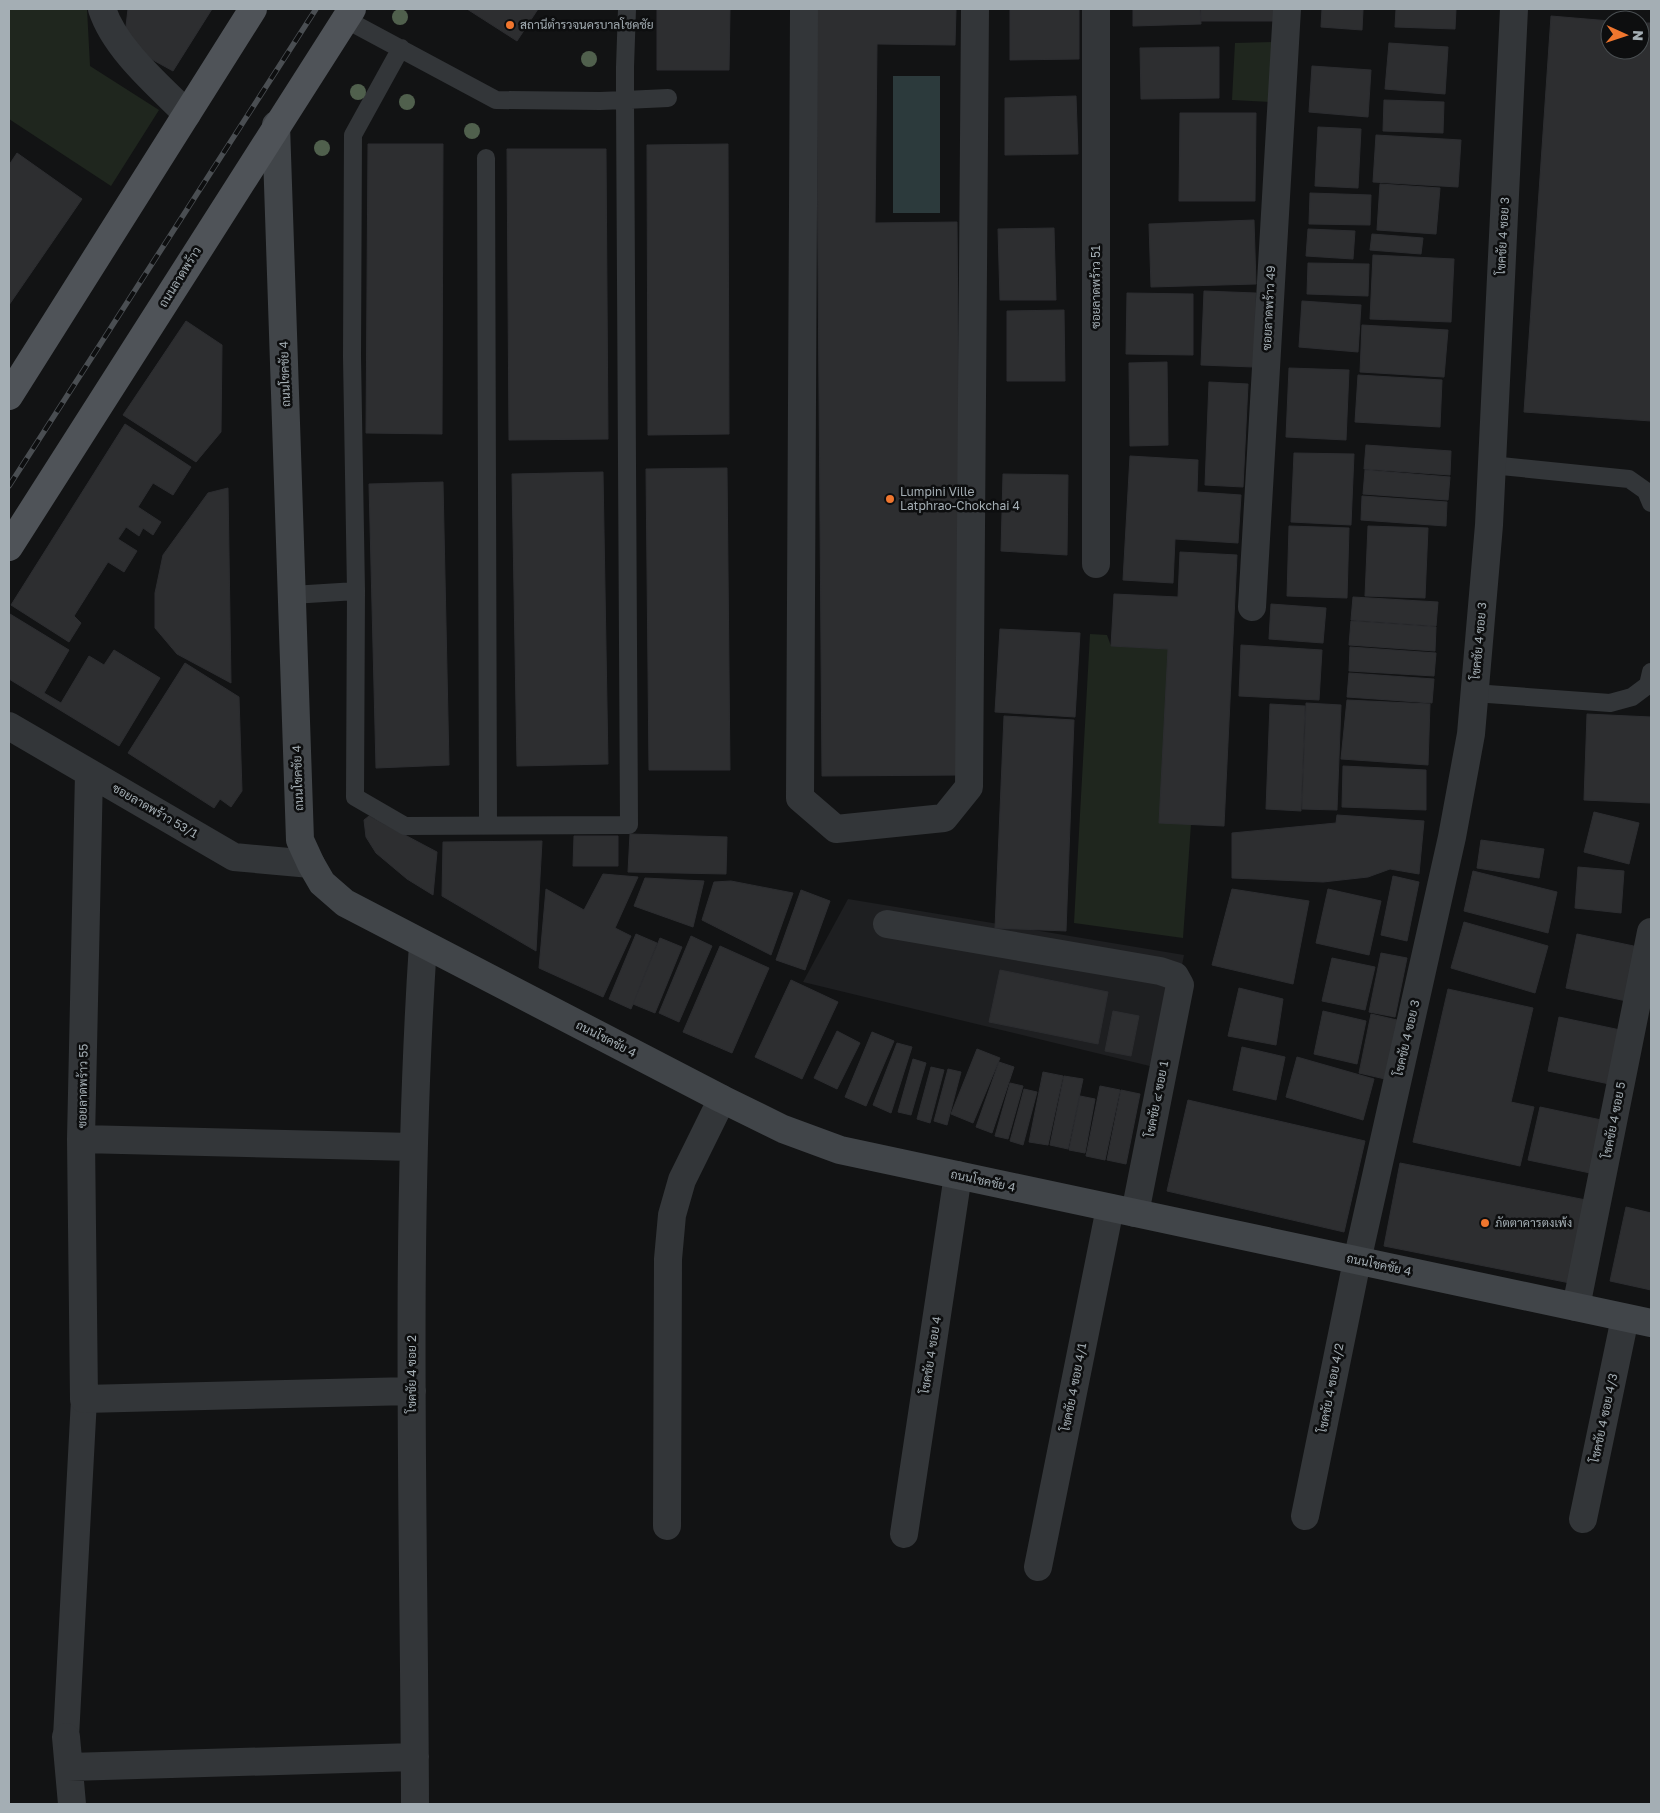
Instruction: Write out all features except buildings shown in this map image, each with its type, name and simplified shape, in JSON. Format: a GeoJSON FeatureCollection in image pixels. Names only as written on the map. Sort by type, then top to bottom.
{"type":"FeatureCollection","features":[{"type":"Feature","properties":{"kind":"main road"},"geometry":{"type":"LineString","coordinates":[[9,396],[252,9]]}},
{"type":"Feature","properties":{"kind":"main road","name":"ถนนลาดพร้าว"},"geometry":{"type":"LineString","coordinates":[[9,546],[276,125],[349,14]]}},
{"type":"Feature","properties":{"kind":"main road","name":"ถนนโชคชัย 4"},"geometry":{"type":"LineString","coordinates":[[276,125],[300,840],[322,883],[346,903],[722,1099],[783,1129],[840,1150],[1651,1323]]}},
{"type":"Feature","properties":{"kind":"street"},"geometry":{"type":"LineString","coordinates":[[102,9],[133,60],[187,114]]}},
{"type":"Feature","properties":{"kind":"street"},"geometry":{"type":"LineString","coordinates":[[804,9],[800,798],[836,829],[944,818],[969,787],[975,9]]}},
{"type":"Feature","properties":{"kind":"street","name":"ซอยลาดพร้าว 51"},"geometry":{"type":"LineString","coordinates":[[1096,9],[1096,564]]}},
{"type":"Feature","properties":{"kind":"street","name":"ซอยลาดพร้าว 49"},"geometry":{"type":"LineString","coordinates":[[1252,607],[1287,9]]}},
{"type":"Feature","properties":{"kind":"street","name":"โชคชัย 4 ซอย 3"},"geometry":{"type":"LineString","coordinates":[[1357,1261],[1452,837],[1471,734],[1489,525],[1514,9]]}},
{"type":"Feature","properties":{"kind":"street","name":"ซอยลาดพร้าว 53/1"},"geometry":{"type":"LineString","coordinates":[[9,726],[234,857],[311,864]]}},
{"type":"Feature","properties":{"kind":"street","name":"ซอยลาดพร้าว 55"},"geometry":{"type":"LineString","coordinates":[[84,1399],[81,1139],[89,774]]}},
{"type":"Feature","properties":{"kind":"street","name":"โชคชัย ๔ ซอย 1"},"geometry":{"type":"LineString","coordinates":[[887,924],[1160,971],[1175,976],[1180,984],[1122,1211]]}},
{"type":"Feature","properties":{"kind":"street","name":"โชคชัย 4 ซอย 5"},"geometry":{"type":"LineString","coordinates":[[1576,1307],[1651,932]]}},
{"type":"Feature","properties":{"kind":"street","name":"โชคชัย 4 ซอย 2"},"geometry":{"type":"LineString","coordinates":[[415,1804],[412,1391],[413,1147],[417,1034],[423,944]]}},
{"type":"Feature","properties":{"kind":"street"},"geometry":{"type":"LineString","coordinates":[[667,1526],[668,1259],[672,1215],[682,1180],[722,1099]]}},
{"type":"Feature","properties":{"kind":"street"},"geometry":{"type":"LineString","coordinates":[[81,1139],[413,1147]]}},
{"type":"Feature","properties":{"kind":"street","name":"โชคชัย 4 ซอย 4"},"geometry":{"type":"LineString","coordinates":[[904,1534],[958,1175]]}},
{"type":"Feature","properties":{"kind":"street","name":"โชคชัย 4 ซอย 4/1"},"geometry":{"type":"LineString","coordinates":[[1038,1567],[1122,1211]]}},
{"type":"Feature","properties":{"kind":"street","name":"โชคชัย 4 ซอย 4/2"},"geometry":{"type":"LineString","coordinates":[[1305,1516],[1357,1261]]}},
{"type":"Feature","properties":{"kind":"street","name":"โชคชัย 4 ซอย 4/3"},"geometry":{"type":"LineString","coordinates":[[1583,1518],[1625,1318]]}},
{"type":"Feature","properties":{"kind":"street"},"geometry":{"type":"LineString","coordinates":[[72,1804],[66,1736],[84,1399],[412,1391]]}},
{"type":"Feature","properties":{"kind":"street"},"geometry":{"type":"LineString","coordinates":[[69,1767],[415,1757]]}},
{"type":"Feature","properties":{"kind":"lane"},"geometry":{"type":"LineString","coordinates":[[401,48],[353,135],[352,357],[356,590],[355,796],[405,826],[488,824],[630,825],[625,67],[627,9]]}},
{"type":"Feature","properties":{"kind":"lane"},"geometry":{"type":"LineString","coordinates":[[349,14],[401,48],[496,100],[600,102],[668,98]]}},
{"type":"Feature","properties":{"kind":"lane"},"geometry":{"type":"LineString","coordinates":[[486,158],[488,824]]}},
{"type":"Feature","properties":{"kind":"lane"},"geometry":{"type":"LineString","coordinates":[[1491,465],[1629,479],[1646,491],[1651,503]]}},
{"type":"Feature","properties":{"kind":"lane"},"geometry":{"type":"LineString","coordinates":[[292,594],[356,590]]}},
{"type":"Feature","properties":{"kind":"lane"},"geometry":{"type":"LineString","coordinates":[[1474,693],[1610,703],[1632,697],[1648,685],[1651,672]]}},
{"type":"Feature","properties":{"kind":"shaded area"},"geometry":{"type":"Polygon","coordinates":[[[9,9],[87,9],[90,66],[159,110],[111,186],[9,119],[9,9]]]}},
{"type":"Feature","properties":{"kind":"shaded area"},"geometry":{"type":"Polygon","coordinates":[[[1273,42],[1271,102],[1232,100],[1235,43],[1273,42]]]}},
{"type":"Feature","properties":{"kind":"shaded area"},"geometry":{"type":"Polygon","coordinates":[[[893,76],[940,76],[940,213],[893,213],[893,76]]]}},
{"type":"Feature","properties":{"kind":"shaded area"},"geometry":{"type":"Polygon","coordinates":[[[1090,634],[1107,635],[1111,646],[1168,649],[1191,824],[1183,938],[1074,923],[1090,634]]]}},
{"type":"Feature","properties":{"kind":"shaded area"},"geometry":{"type":"Polygon","coordinates":[[[848,899],[1184,955],[1162,1069],[803,982],[848,899]]]}},
{"type":"Feature","properties":{"kind":"railway"},"geometry":{"type":"LineString","coordinates":[[9,486],[316,9]]}},
{"type":"Feature","properties":{"kind":"place","name":"สถานีตำรวจนครบาลโชคชัย"},"geometry":{"type":"Point","coordinates":[510,25]}},
{"type":"Feature","properties":{"kind":"place","name":"Lumpini Ville Latphrao-Chokchai 4"},"geometry":{"type":"Point","coordinates":[890,499]}},
{"type":"Feature","properties":{"kind":"place","name":"ภัตตาคารตงเพ้ง"},"geometry":{"type":"Point","coordinates":[1485,1223]}}]}
